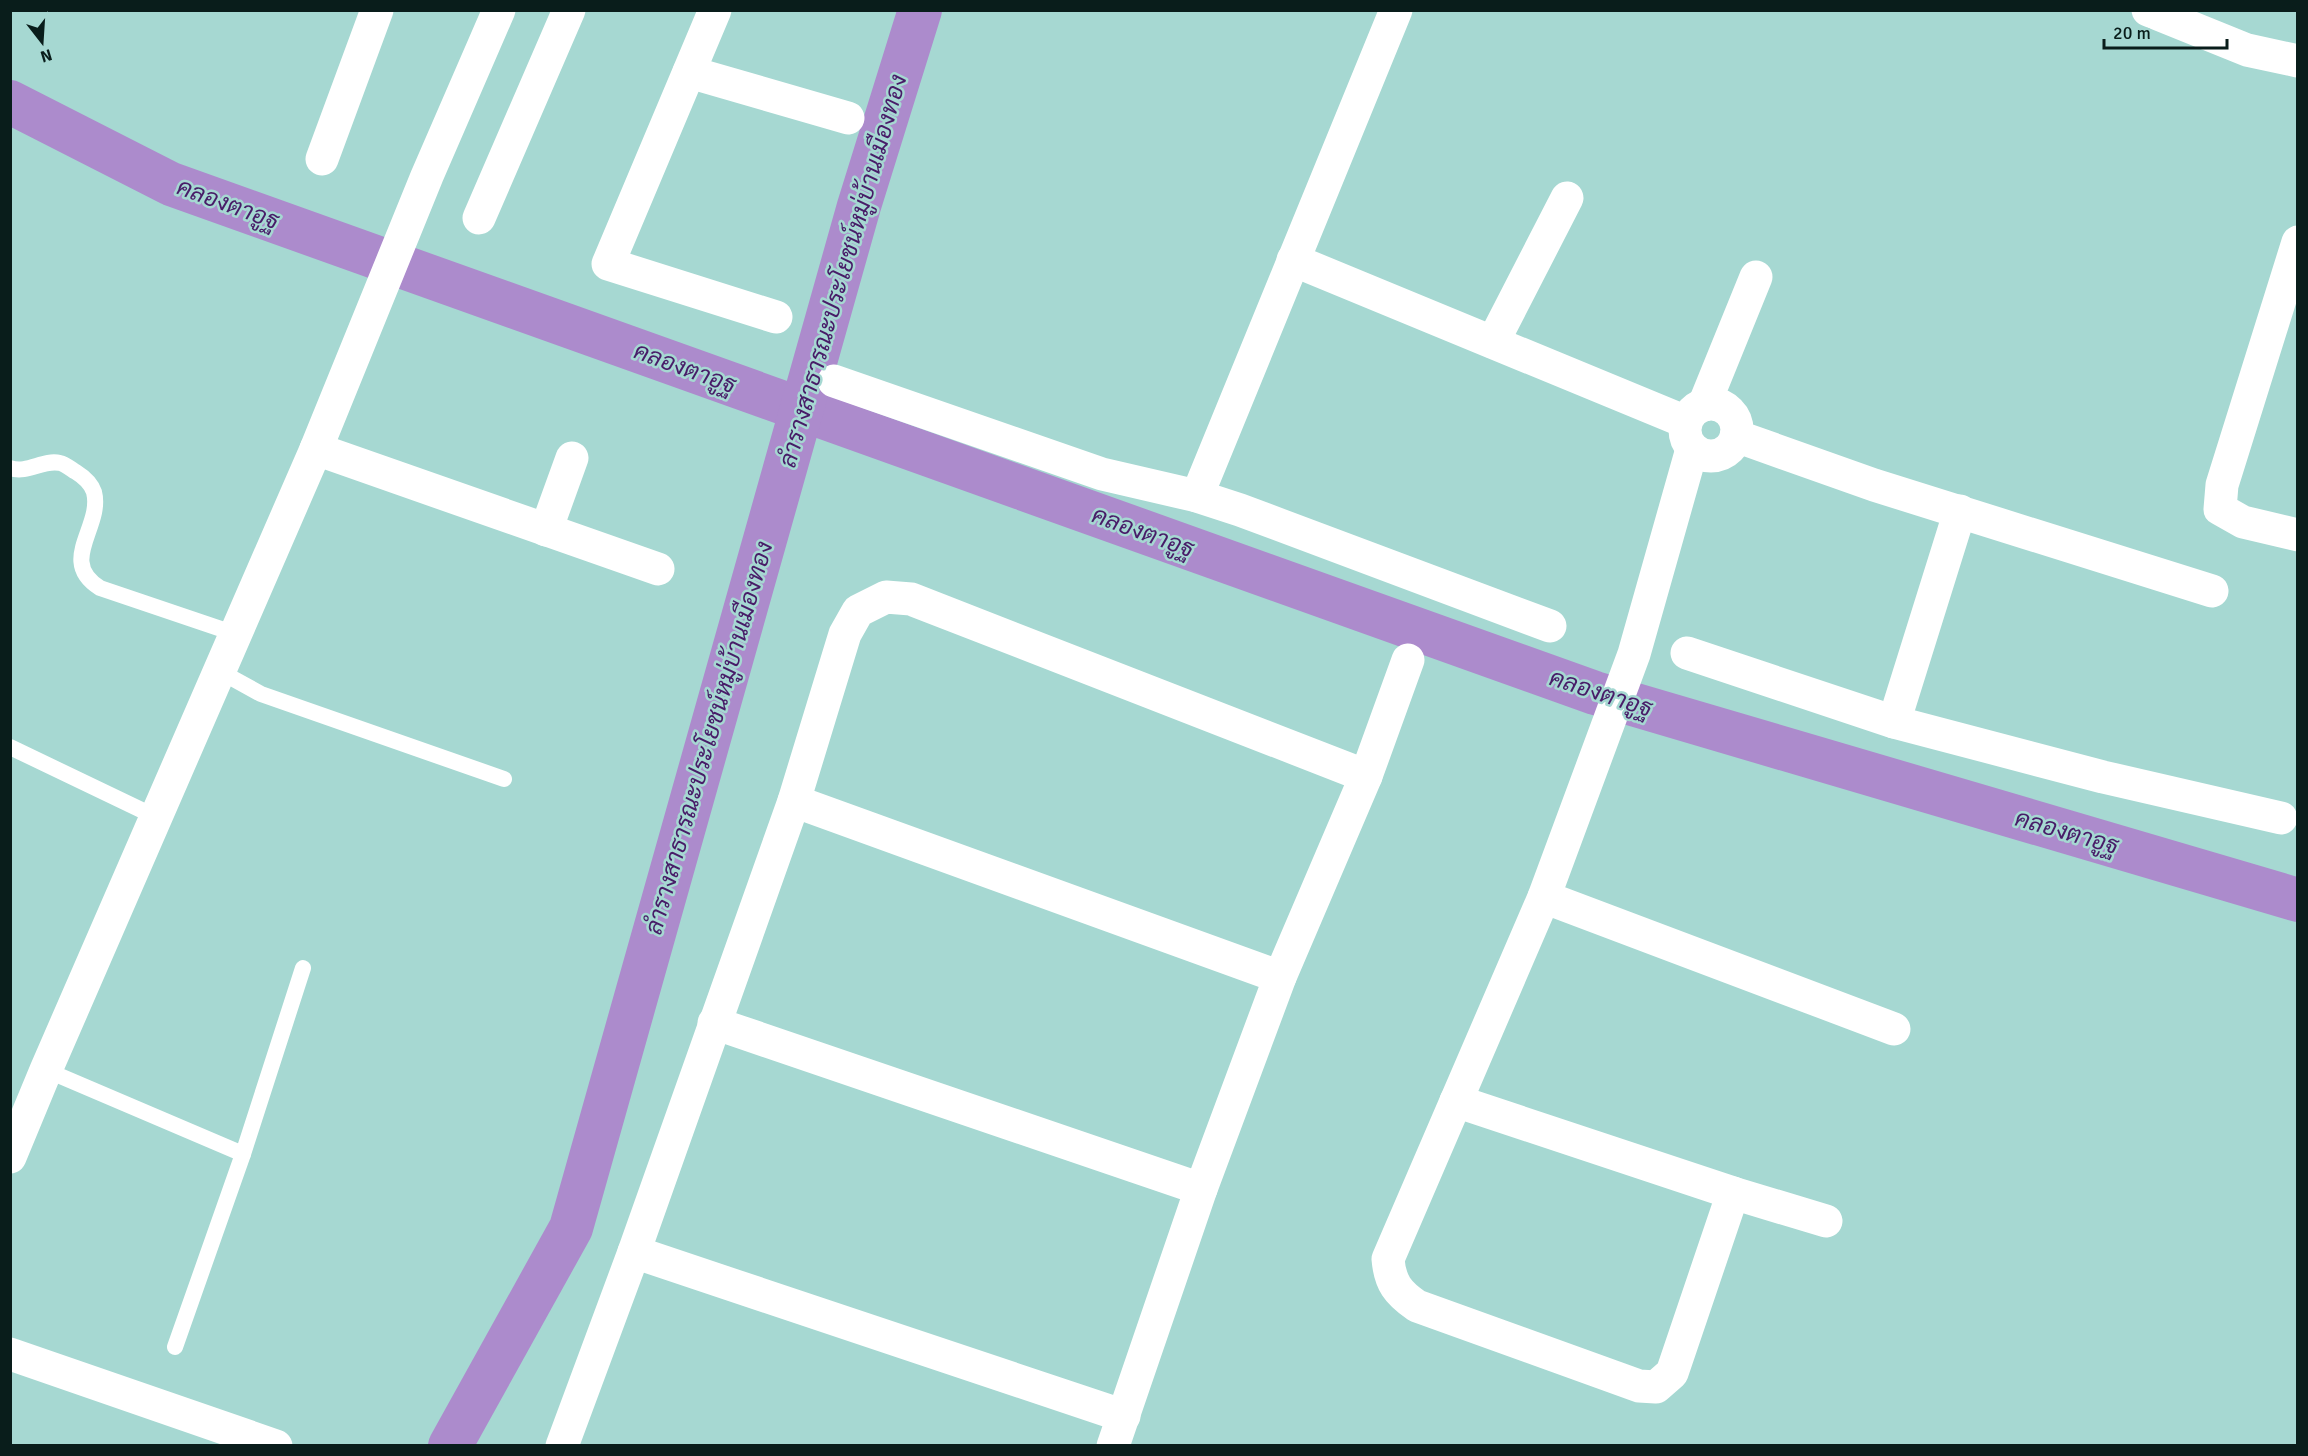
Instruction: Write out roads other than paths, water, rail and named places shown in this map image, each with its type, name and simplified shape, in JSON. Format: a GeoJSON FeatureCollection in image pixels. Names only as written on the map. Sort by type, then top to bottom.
{"type":"FeatureCollection","features":[{"type":"Feature","properties":{"kind":"street"},"geometry":{"type":"LineString","coordinates":[[10,1157],[221,672],[499,10]]}},
{"type":"Feature","properties":{"kind":"street"},"geometry":{"type":"LineString","coordinates":[[479,218],[569,10]]}},
{"type":"Feature","properties":{"kind":"street"},"geometry":{"type":"LineString","coordinates":[[715,10],[608,264],[776,317]]}},
{"type":"Feature","properties":{"kind":"street"},"geometry":{"type":"LineString","coordinates":[[1197,496],[1396,10]]}},
{"type":"Feature","properties":{"kind":"street"},"geometry":{"type":"LineString","coordinates":[[2148,10],[2247,50],[2298,61]]}},
{"type":"Feature","properties":{"kind":"street"},"geometry":{"type":"LineString","coordinates":[[322,159],[373,12]]}},
{"type":"Feature","properties":{"kind":"street"},"geometry":{"type":"LineString","coordinates":[[689,72],[848,118]]}},
{"type":"Feature","properties":{"kind":"street"},"geometry":{"type":"LineString","coordinates":[[1492,342],[1566,198]]}},
{"type":"Feature","properties":{"kind":"street"},"geometry":{"type":"LineString","coordinates":[[2298,242],[2222,485],[2220,508],[2242,522],[2298,535]]}},
{"type":"Feature","properties":{"kind":"street"},"geometry":{"type":"LineString","coordinates":[[1293,260],[1694,425]]}},
{"type":"Feature","properties":{"kind":"street"},"geometry":{"type":"LineString","coordinates":[[1733,1193],[1672,1373],[1656,1387],[1639,1386],[1417,1306],[1405,1298],[1389,1276],[1388,1259],[1544,897],[1611,720],[1634,654],[1694,425],[1756,277]]}},
{"type":"Feature","properties":{"kind":"street"},"geometry":{"type":"LineString","coordinates":[[834,381],[1102,474],[1197,496],[1251,514],[1550,626]]}},
{"type":"Feature","properties":{"kind":"street"},"geometry":{"type":"LineString","coordinates":[[1722,406],[1729,411],[1737,428],[1736,436],[1731,446],[1723,453],[1712,456],[1701,455],[1694,425],[1722,406]]}},
{"type":"Feature","properties":{"kind":"street"},"geometry":{"type":"LineString","coordinates":[[1736,436],[1874,485],[2212,591]]}},
{"type":"Feature","properties":{"kind":"street"},"geometry":{"type":"LineString","coordinates":[[316,449],[658,569]]}},
{"type":"Feature","properties":{"kind":"street"},"geometry":{"type":"LineString","coordinates":[[546,530],[572,458]]}},
{"type":"Feature","properties":{"kind":"street"},"geometry":{"type":"LineString","coordinates":[[1894,722],[1960,511]]}},
{"type":"Feature","properties":{"kind":"street"},"geometry":{"type":"LineString","coordinates":[[562,1446],[634,1252],[794,801],[845,634],[858,611],[886,597],[912,600],[1366,776]]}},
{"type":"Feature","properties":{"kind":"street"},"geometry":{"type":"LineString","coordinates":[[1687,653],[1894,722],[2103,777],[2281,818]]}},
{"type":"Feature","properties":{"kind":"street"},"geometry":{"type":"LineString","coordinates":[[634,1252],[1118,1431],[1201,1189],[1280,977],[1366,776],[1408,660]]}},
{"type":"Feature","properties":{"kind":"street"},"geometry":{"type":"LineString","coordinates":[[794,801],[1280,977]]}},
{"type":"Feature","properties":{"kind":"street"},"geometry":{"type":"LineString","coordinates":[[1544,897],[1894,1029]]}},
{"type":"Feature","properties":{"kind":"street"},"geometry":{"type":"LineString","coordinates":[[714,1023],[1201,1189]]}},
{"type":"Feature","properties":{"kind":"street"},"geometry":{"type":"LineString","coordinates":[[1456,1101],[1733,1193],[1826,1221]]}},
{"type":"Feature","properties":{"kind":"street"},"geometry":{"type":"LineString","coordinates":[[10,1354],[276,1446]]}},
{"type":"Feature","properties":{"kind":"lane"},"geometry":{"type":"LineString","coordinates":[[10,468],[33,469],[48,463],[61,463],[86,478],[94,491],[95,506],[83,549],[82,571],[87,580],[100,588],[236,634]]}},
{"type":"Feature","properties":{"kind":"lane"},"geometry":{"type":"LineString","coordinates":[[221,672],[261,694],[504,779]]}},
{"type":"Feature","properties":{"kind":"lane"},"geometry":{"type":"LineString","coordinates":[[10,747],[156,817]]}},
{"type":"Feature","properties":{"kind":"lane"},"geometry":{"type":"LineString","coordinates":[[176,1347],[243,1154],[303,968]]}},
{"type":"Feature","properties":{"kind":"lane"},"geometry":{"type":"LineString","coordinates":[[46,1070],[243,1154]]}},
{"type":"Feature","properties":{"kind":"waterway","name":"ลำรางสาธารณะประโยชน์หมู่บ้านเมืองทอง"},"geometry":{"type":"LineString","coordinates":[[450,1446],[571,1228],[859,206],[920,10]]}},
{"type":"Feature","properties":{"kind":"waterway","name":"คลองตาอูฐ"},"geometry":{"type":"LineString","coordinates":[[10,102],[171,184],[1595,693],[2298,900]]}}]}
